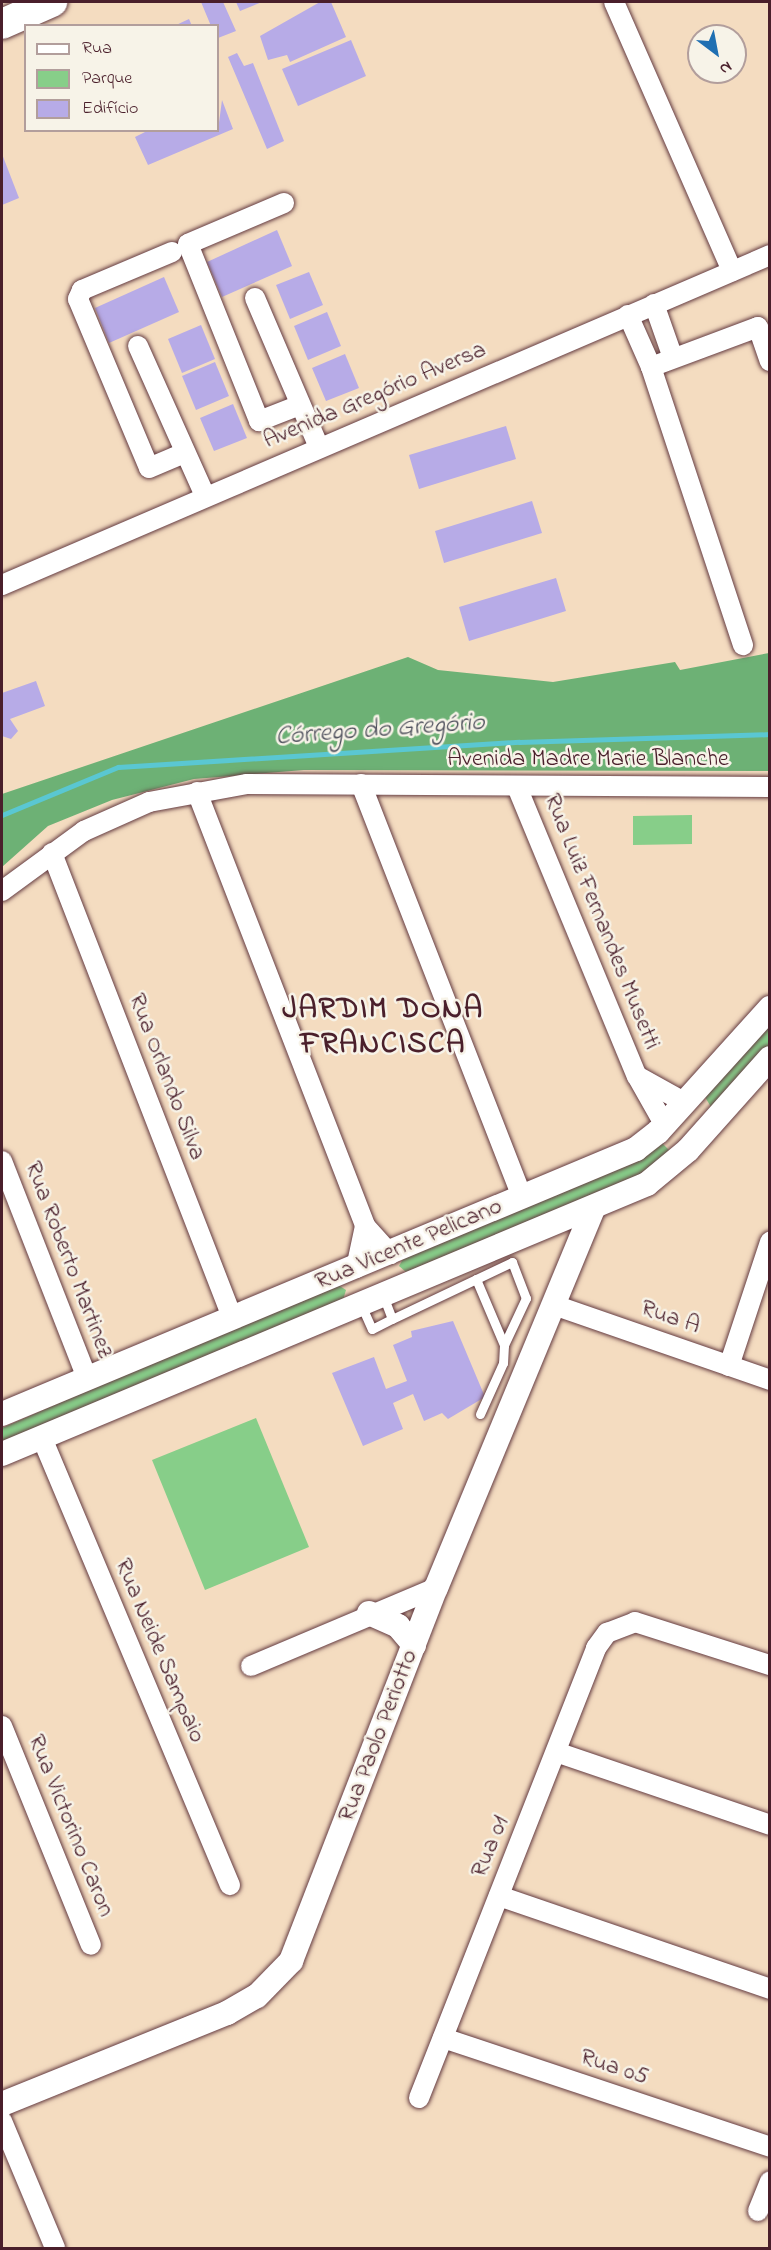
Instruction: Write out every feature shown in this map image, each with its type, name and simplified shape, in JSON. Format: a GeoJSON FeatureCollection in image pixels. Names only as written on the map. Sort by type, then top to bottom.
{"type":"FeatureCollection","features":[{"type":"Feature","properties":{"kind":"main road"},"geometry":{"type":"LineString","coordinates":[[2,24],[52,2]]}},
{"type":"Feature","properties":{"kind":"street"},"geometry":{"type":"LineString","coordinates":[[614,2],[732,271]]}},
{"type":"Feature","properties":{"kind":"street"},"geometry":{"type":"LineString","coordinates":[[284,203],[188,244],[260,421],[300,405]]}},
{"type":"Feature","properties":{"kind":"street"},"geometry":{"type":"LineString","coordinates":[[172,252],[78,293],[149,468],[185,453]]}},
{"type":"Feature","properties":{"kind":"street","name":"Avenida Gregório Aversa"},"geometry":{"type":"LineString","coordinates":[[2,585],[770,255]]}},
{"type":"Feature","properties":{"kind":"street"},"geometry":{"type":"LineString","coordinates":[[255,298],[319,447]]}},
{"type":"Feature","properties":{"kind":"street"},"geometry":{"type":"LineString","coordinates":[[654,304],[673,358]]}},
{"type":"Feature","properties":{"kind":"street"},"geometry":{"type":"LineString","coordinates":[[628,315],[651,367],[743,645]]}},
{"type":"Feature","properties":{"kind":"street"},"geometry":{"type":"LineString","coordinates":[[651,367],[758,327],[770,361]]}},
{"type":"Feature","properties":{"kind":"street"},"geometry":{"type":"LineString","coordinates":[[138,346],[205,496]]}},
{"type":"Feature","properties":{"kind":"street","name":"Avenida Madre Marie Blanche"},"geometry":{"type":"LineString","coordinates":[[2,891],[84,831],[149,802],[247,783],[517,787],[770,787]]}},
{"type":"Feature","properties":{"kind":"street"},"geometry":{"type":"LineString","coordinates":[[361,784],[522,1198]]}},
{"type":"Feature","properties":{"kind":"street","name":"Rua Luiz Fernandes Musetti"},"geometry":{"type":"LineString","coordinates":[[517,787],[636,1076],[664,1124]]}},
{"type":"Feature","properties":{"kind":"street"},"geometry":{"type":"LineString","coordinates":[[197,792],[365,1226],[390,1254],[383,1303]]}},
{"type":"Feature","properties":{"kind":"street","name":"Rua Orlando Silva"},"geometry":{"type":"LineString","coordinates":[[52,853],[233,1319]]}},
{"type":"Feature","properties":{"kind":"street","name":"Rua Vicente Pelicano"},"geometry":{"type":"LineString","coordinates":[[2,1414],[390,1254],[636,1149],[664,1124],[770,1008]]}},
{"type":"Feature","properties":{"kind":"street","name":"Rua Vicente Pelicano"},"geometry":{"type":"LineString","coordinates":[[2,1454],[383,1303],[647,1184],[688,1150],[764,1071]]}},
{"type":"Feature","properties":{"kind":"street","name":"Rua Luiz Fernandes Musetti"},"geometry":{"type":"LineString","coordinates":[[636,1076],[684,1102]]}},
{"type":"Feature","properties":{"kind":"street"},"geometry":{"type":"LineString","coordinates":[[684,1102],[710,1126]]}},
{"type":"Feature","properties":{"kind":"street"},"geometry":{"type":"LineString","coordinates":[[664,1124],[688,1150]]}},
{"type":"Feature","properties":{"kind":"street","name":"Rua Roberto Martinez"},"geometry":{"type":"LineString","coordinates":[[2,1161],[87,1378]]}},
{"type":"Feature","properties":{"kind":"street","name":"Rua Paolo Periotto"},"geometry":{"type":"LineString","coordinates":[[2,2104],[227,2013],[279,1978],[291,1961],[436,1588],[593,1209]]}},
{"type":"Feature","properties":{"kind":"street"},"geometry":{"type":"LineString","coordinates":[[365,1226],[356,1268],[383,1303]]}},
{"type":"Feature","properties":{"kind":"street"},"geometry":{"type":"LineString","coordinates":[[729,1366],[770,1242]]}},
{"type":"Feature","properties":{"kind":"street","name":"Rua A"},"geometry":{"type":"LineString","coordinates":[[554,1305],[770,1380]]}},
{"type":"Feature","properties":{"kind":"street","name":"Rua Neide Sampaio"},"geometry":{"type":"LineString","coordinates":[[42,1438],[230,1885]]}},
{"type":"Feature","properties":{"kind":"street"},"geometry":{"type":"LineString","coordinates":[[251,1666],[369,1614],[436,1588]]}},
{"type":"Feature","properties":{"kind":"street"},"geometry":{"type":"LineString","coordinates":[[369,1614],[398,1626],[414,1645]]}},
{"type":"Feature","properties":{"kind":"street","name":"Rua 01"},"geometry":{"type":"LineString","coordinates":[[419,2098],[596,1648],[621,1624],[650,1625],[770,1665]]}},
{"type":"Feature","properties":{"kind":"street","name":"Rua Victorino Caron"},"geometry":{"type":"LineString","coordinates":[[2,1726],[91,1945]]}},
{"type":"Feature","properties":{"kind":"street"},"geometry":{"type":"LineString","coordinates":[[556,1752],[770,1825]]}},
{"type":"Feature","properties":{"kind":"street"},"geometry":{"type":"LineString","coordinates":[[499,1896],[770,1989]]}},
{"type":"Feature","properties":{"kind":"street","name":"Rua 05"},"geometry":{"type":"LineString","coordinates":[[443,2038],[770,2146]]}},
{"type":"Feature","properties":{"kind":"street"},"geometry":{"type":"LineString","coordinates":[[2,2121],[55,2248]]}},
{"type":"Feature","properties":{"kind":"street"},"geometry":{"type":"LineString","coordinates":[[758,2211],[770,2181]]}},
{"type":"Feature","properties":{"kind":"lane"},"geometry":{"type":"LineString","coordinates":[[383,1303],[476,1279],[513,1262],[526,1298],[504,1345],[503,1363],[480,1414]]}},
{"type":"Feature","properties":{"kind":"lane"},"geometry":{"type":"LineString","coordinates":[[476,1279],[504,1345]]}},
{"type":"Feature","properties":{"kind":"green space"},"geometry":{"type":"Polygon","coordinates":[[[769,653],[769,771],[304,770],[194,779],[112,800],[48,826],[2,867],[2,794],[408,657],[438,670],[553,682],[675,662],[680,670],[769,653]]]}},
{"type":"Feature","properties":{"kind":"green space"},"geometry":{"type":"Polygon","coordinates":[[[692,815],[692,844],[633,845],[633,816],[692,815]]]}},
{"type":"Feature","properties":{"kind":"green space"},"geometry":{"type":"Polygon","coordinates":[[[769,1021],[769,1047],[711,1107],[705,1097],[769,1021]]]}},
{"type":"Feature","properties":{"kind":"green space"},"geometry":{"type":"Polygon","coordinates":[[[661,1142],[671,1152],[662,1166],[406,1272],[399,1266],[407,1252],[634,1163],[661,1142]]]}},
{"type":"Feature","properties":{"kind":"green space"},"geometry":{"type":"Polygon","coordinates":[[[335,1283],[346,1290],[343,1300],[2,1448],[2,1428],[335,1283]]]}},
{"type":"Feature","properties":{"kind":"green space"},"geometry":{"type":"Polygon","coordinates":[[[256,1418],[309,1547],[205,1590],[152,1460],[256,1418]]]}},
{"type":"Feature","properties":{"kind":"building"},"geometry":{"type":"Polygon","coordinates":[[[201,2],[223,2],[236,31],[219,38],[219,24],[210,24],[201,2]]]}},
{"type":"Feature","properties":{"kind":"building"},"geometry":{"type":"Polygon","coordinates":[[[236,2],[262,2],[240,11],[236,2]]]}},
{"type":"Feature","properties":{"kind":"building"},"geometry":{"type":"Polygon","coordinates":[[[320,2],[331,2],[346,37],[290,62],[287,55],[268,60],[260,36],[320,2]]]}},
{"type":"Feature","properties":{"kind":"building"},"geometry":{"type":"Polygon","coordinates":[[[189,19],[191,24],[178,24],[189,19]]]}},
{"type":"Feature","properties":{"kind":"building"},"geometry":{"type":"Polygon","coordinates":[[[351,40],[366,76],[298,106],[282,69],[351,40]]]}},
{"type":"Feature","properties":{"kind":"building"},"geometry":{"type":"Polygon","coordinates":[[[237,53],[244,66],[253,63],[284,141],[267,149],[228,57],[237,53]]]}},
{"type":"Feature","properties":{"kind":"building"},"geometry":{"type":"Polygon","coordinates":[[[222,100],[233,129],[148,165],[135,137],[145,132],[219,132],[222,100]]]}},
{"type":"Feature","properties":{"kind":"building"},"geometry":{"type":"Polygon","coordinates":[[[2,154],[19,198],[2,205],[2,154]]]}},
{"type":"Feature","properties":{"kind":"building"},"geometry":{"type":"Polygon","coordinates":[[[277,230],[292,266],[222,297],[207,262],[277,230]]]}},
{"type":"Feature","properties":{"kind":"building"},"geometry":{"type":"Polygon","coordinates":[[[309,272],[323,305],[290,319],[276,285],[309,272]]]}},
{"type":"Feature","properties":{"kind":"building"},"geometry":{"type":"Polygon","coordinates":[[[164,277],[179,312],[109,343],[95,308],[164,277]]]}},
{"type":"Feature","properties":{"kind":"building"},"geometry":{"type":"Polygon","coordinates":[[[327,312],[341,346],[308,360],[294,326],[327,312]]]}},
{"type":"Feature","properties":{"kind":"building"},"geometry":{"type":"Polygon","coordinates":[[[201,325],[215,359],[182,373],[168,339],[201,325]]]}},
{"type":"Feature","properties":{"kind":"building"},"geometry":{"type":"Polygon","coordinates":[[[345,354],[359,388],[326,401],[312,368],[345,354]]]}},
{"type":"Feature","properties":{"kind":"building"},"geometry":{"type":"Polygon","coordinates":[[[215,362],[229,396],[196,410],[182,376],[215,362]]]}},
{"type":"Feature","properties":{"kind":"building"},"geometry":{"type":"Polygon","coordinates":[[[233,404],[247,438],[214,451],[200,418],[233,404]]]}},
{"type":"Feature","properties":{"kind":"building"},"geometry":{"type":"Polygon","coordinates":[[[506,426],[516,459],[419,489],[409,455],[506,426]]]}},
{"type":"Feature","properties":{"kind":"building"},"geometry":{"type":"Polygon","coordinates":[[[532,501],[542,533],[444,563],[435,531],[532,501]]]}},
{"type":"Feature","properties":{"kind":"building"},"geometry":{"type":"Polygon","coordinates":[[[556,578],[566,611],[469,641],[459,607],[556,578]]]}},
{"type":"Feature","properties":{"kind":"building"},"geometry":{"type":"Polygon","coordinates":[[[36,681],[45,706],[10,719],[18,731],[11,739],[2,736],[2,693],[36,681]]]}},
{"type":"Feature","properties":{"kind":"building"},"geometry":{"type":"Polygon","coordinates":[[[453,1321],[485,1397],[448,1419],[442,1413],[424,1421],[413,1394],[393,1403],[403,1429],[363,1446],[332,1373],[374,1357],[386,1389],[407,1381],[393,1345],[412,1337],[411,1331],[453,1321]]]}},
{"type":"Feature","properties":{"kind":"waterway","name":"Córrego do Gregório"},"geometry":{"type":"LineString","coordinates":[[2,815],[118,767],[519,742],[770,734]]}},
{"type":"Feature","properties":{"kind":"district","name":"JARDIM DONA FRANCISCA"},"geometry":{"type":"Point","coordinates":[383,1027]}}]}
